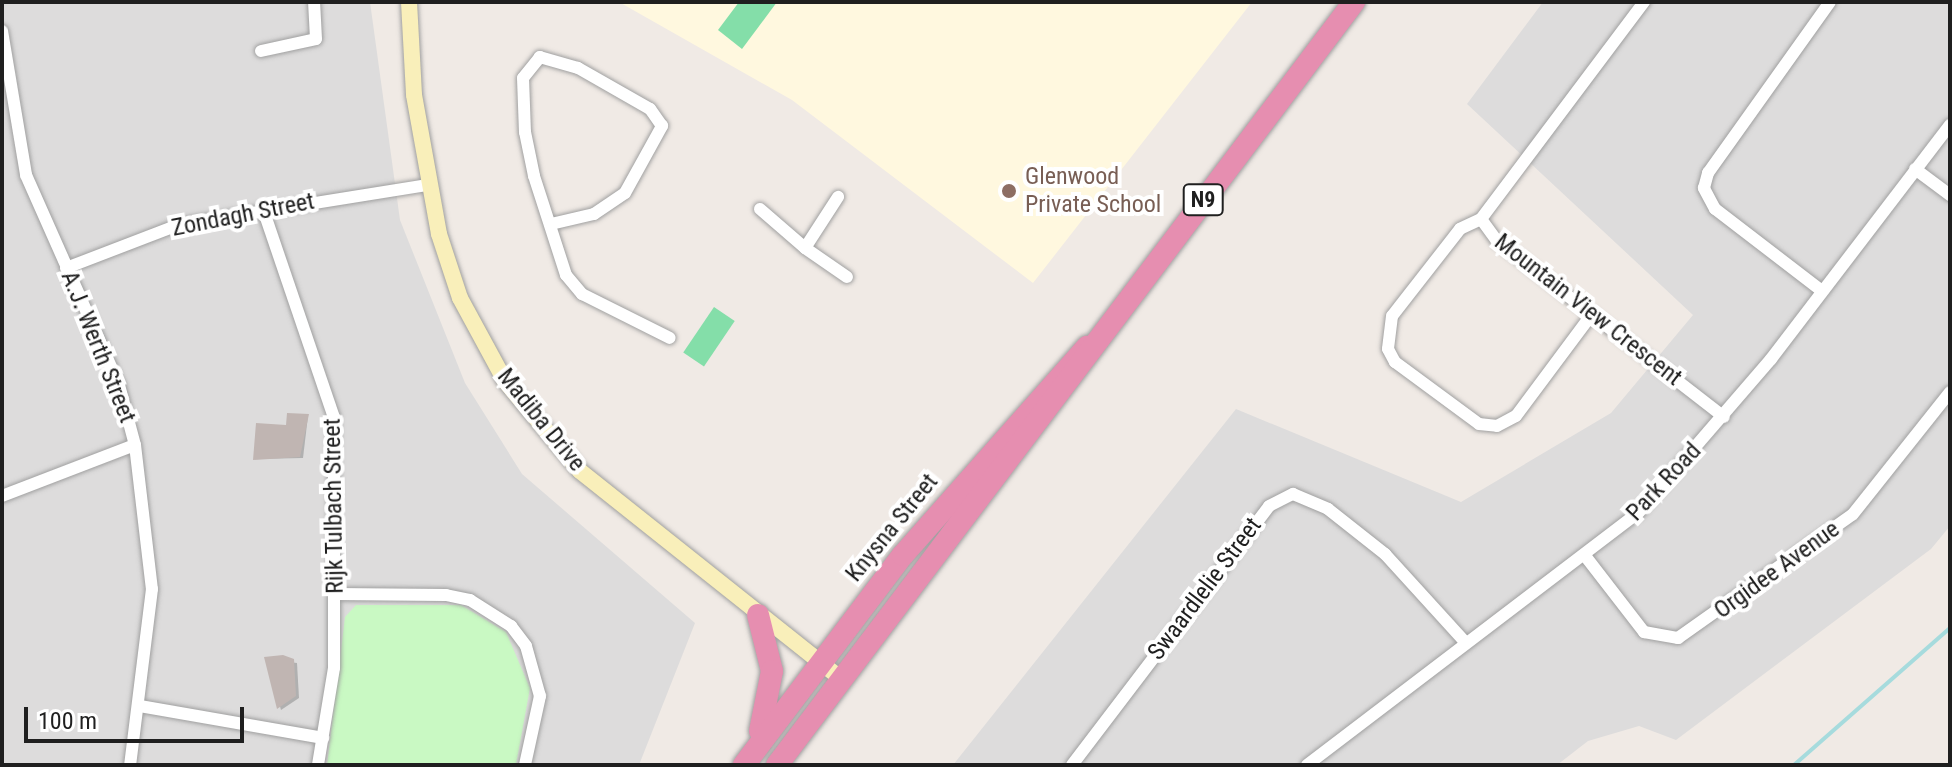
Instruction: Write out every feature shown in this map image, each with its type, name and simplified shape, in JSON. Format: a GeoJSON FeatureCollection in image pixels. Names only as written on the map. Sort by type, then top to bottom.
{"type":"FeatureCollection","features":[{"type":"Feature","properties":{"kind":"highway","name":"Knysna Street"},"geometry":{"type":"LineString","coordinates":[[749,758],[818,662],[983,459],[1097,338],[1354,2]]}},
{"type":"Feature","properties":{"kind":"highway","name":"Knysna Street"},"geometry":{"type":"LineString","coordinates":[[777,765],[1072,383],[1097,338]]}},
{"type":"Feature","properties":{"kind":"highway"},"geometry":{"type":"LineString","coordinates":[[749,758],[772,687],[758,615]]}},
{"type":"Feature","properties":{"kind":"street"},"geometry":{"type":"LineString","coordinates":[[261,51],[314,41],[314,2]]}},
{"type":"Feature","properties":{"kind":"street","name":"Madiba Drive"},"geometry":{"type":"LineString","coordinates":[[409,2],[427,185],[460,298],[523,407],[580,471],[843,680]]}},
{"type":"Feature","properties":{"kind":"street"},"geometry":{"type":"LineString","coordinates":[[410,21],[420,2]]}},
{"type":"Feature","properties":{"kind":"street","name":"Mountain View Crescent"},"geometry":{"type":"LineString","coordinates":[[1644,2],[1481,219],[1497,241],[1724,417]]}},
{"type":"Feature","properties":{"kind":"street"},"geometry":{"type":"LineString","coordinates":[[1822,291],[1715,209],[1704,188],[1708,173],[1830,2]]}},
{"type":"Feature","properties":{"kind":"street","name":"A.J. Werth Street"},"geometry":{"type":"LineString","coordinates":[[2,31],[19,152],[66,268],[119,385],[135,445],[152,589],[140,706],[130,765]]}},
{"type":"Feature","properties":{"kind":"street"},"geometry":{"type":"LineString","coordinates":[[551,224],[594,214],[625,193],[662,126],[650,109],[578,68],[540,57],[523,78],[525,132],[551,224],[566,275],[582,294],[670,338]]}},
{"type":"Feature","properties":{"kind":"street","name":"Park Road"},"geometry":{"type":"LineString","coordinates":[[1307,765],[1466,643],[1586,557],[1639,512],[1724,417],[1950,125]]}},
{"type":"Feature","properties":{"kind":"street"},"geometry":{"type":"LineString","coordinates":[[1915,169],[1950,195]]}},
{"type":"Feature","properties":{"kind":"street","name":"Zondagh Street"},"geometry":{"type":"LineString","coordinates":[[66,268],[178,225],[427,185]]}},
{"type":"Feature","properties":{"kind":"street"},"geometry":{"type":"LineString","coordinates":[[805,248],[838,197]]}},
{"type":"Feature","properties":{"kind":"street","name":"Rijk Tulbach Street"},"geometry":{"type":"LineString","coordinates":[[263,209],[334,417],[336,594],[318,765]]}},
{"type":"Feature","properties":{"kind":"street"},"geometry":{"type":"LineString","coordinates":[[760,209],[805,248],[847,277]]}},
{"type":"Feature","properties":{"kind":"street"},"geometry":{"type":"LineString","coordinates":[[1481,219],[1460,229],[1392,316],[1388,349],[1401,367],[1479,424],[1497,426],[1516,416],[1592,314]]}},
{"type":"Feature","properties":{"kind":"street","name":"Orgidee Avenue"},"geometry":{"type":"LineString","coordinates":[[1586,557],[1644,632],[1678,638],[1853,514],[1950,392]]}},
{"type":"Feature","properties":{"kind":"street"},"geometry":{"type":"LineString","coordinates":[[2,496],[135,445]]}},
{"type":"Feature","properties":{"kind":"street","name":"Swaardlelie Street"},"geometry":{"type":"LineString","coordinates":[[1072,765],[1269,506],[1293,494],[1328,509],[1385,554],[1466,643]]}},
{"type":"Feature","properties":{"kind":"street"},"geometry":{"type":"LineString","coordinates":[[336,594],[446,595],[470,600],[511,626],[526,646],[540,696],[525,765]]}},
{"type":"Feature","properties":{"kind":"street"},"geometry":{"type":"LineString","coordinates":[[140,706],[323,738]]}},
{"type":"Feature","properties":{"kind":"shaded area"},"geometry":{"type":"Polygon","coordinates":[[[2,2],[370,2],[400,220],[465,383],[522,474],[695,623],[639,765],[2,765],[2,2]]]}},
{"type":"Feature","properties":{"kind":"shaded area","name":"Glenwood Private School"},"geometry":{"type":"Polygon","coordinates":[[[619,2],[1252,2],[1033,283],[792,100],[619,2]]]}},
{"type":"Feature","properties":{"kind":"shaded area"},"geometry":{"type":"Polygon","coordinates":[[[1543,2],[1950,2],[1950,526],[1931,549],[1676,740],[1639,726],[1588,741],[1557,765],[953,765],[1236,409],[1461,502],[1611,413],[1693,315],[1467,104],[1543,2]]]}},
{"type":"Feature","properties":{"kind":"green space"},"geometry":{"type":"Polygon","coordinates":[[[739,2],[777,2],[742,49],[718,30],[739,2]]]}},
{"type":"Feature","properties":{"kind":"green space"},"geometry":{"type":"Polygon","coordinates":[[[714,307],[735,321],[704,367],[683,353],[714,307]]]}},
{"type":"Feature","properties":{"kind":"green space"},"geometry":{"type":"Polygon","coordinates":[[[356,605],[461,605],[506,632],[530,688],[516,765],[327,765],[345,617],[356,605]]]}},
{"type":"Feature","properties":{"kind":"building"},"geometry":{"type":"Polygon","coordinates":[[[287,413],[309,414],[300,457],[253,460],[256,423],[286,425],[287,413]]]}},
{"type":"Feature","properties":{"kind":"building"},"geometry":{"type":"Polygon","coordinates":[[[283,655],[294,659],[296,696],[277,709],[264,657],[283,655]]]}},
{"type":"Feature","properties":{"kind":"waterway"},"geometry":{"type":"LineString","coordinates":[[1794,765],[1950,628]]}},
{"type":"Feature","properties":{"kind":"place","name":"Glenwood Private School"},"geometry":{"type":"Point","coordinates":[1009,191]}}]}
